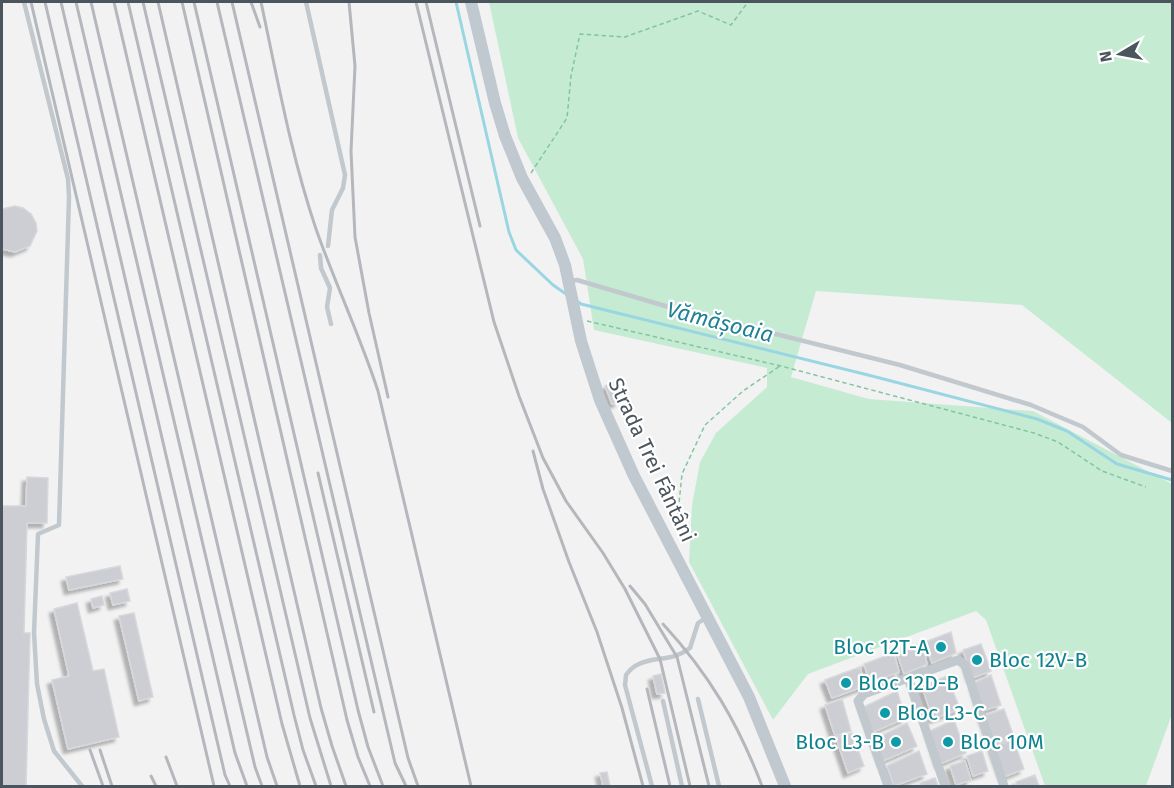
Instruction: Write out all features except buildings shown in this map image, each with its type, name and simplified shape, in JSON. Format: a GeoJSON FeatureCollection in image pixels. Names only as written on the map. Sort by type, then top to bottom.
{"type":"FeatureCollection","features":[{"type":"Feature","properties":{"kind":"main road","name":"Strada Trei Fântâni"},"geometry":{"type":"LineString","coordinates":[[471,2],[505,136],[522,178],[555,238],[565,265],[573,311],[587,363],[613,432],[749,697],[786,786]]}},
{"type":"Feature","properties":{"kind":"street"},"geometry":{"type":"LineString","coordinates":[[888,786],[858,701],[864,694],[958,660],[965,665],[1004,786]]}},
{"type":"Feature","properties":{"kind":"street"},"geometry":{"type":"LineString","coordinates":[[908,678],[945,786]]}},
{"type":"Feature","properties":{"kind":"lane"},"geometry":{"type":"LineString","coordinates":[[24,2],[68,179],[69,197],[59,525],[38,534],[34,633],[37,684],[44,719],[54,751],[82,786]]}},
{"type":"Feature","properties":{"kind":"lane"},"geometry":{"type":"LineString","coordinates":[[306,2],[345,175],[343,188],[332,210],[328,246]]}},
{"type":"Feature","properties":{"kind":"lane"},"geometry":{"type":"LineString","coordinates":[[320,255],[321,268],[330,288],[327,307],[331,324]]}},
{"type":"Feature","properties":{"kind":"lane"},"geometry":{"type":"LineString","coordinates":[[569,284],[577,280],[680,310],[900,365],[1032,405],[1083,428],[1121,455],[1173,471]]}},
{"type":"Feature","properties":{"kind":"lane"},"geometry":{"type":"LineString","coordinates":[[652,786],[625,685],[626,675],[636,665],[677,657],[690,648],[698,622],[707,617]]}},
{"type":"Feature","properties":{"kind":"lane"},"geometry":{"type":"LineString","coordinates":[[698,699],[719,786]]}},
{"type":"Feature","properties":{"kind":"lane"},"geometry":{"type":"LineString","coordinates":[[663,700],[682,786]]}},
{"type":"Feature","properties":{"kind":"path"},"geometry":{"type":"LineString","coordinates":[[522,178],[531,173],[567,118],[571,76],[580,34],[626,37],[698,11],[731,25],[748,2]]}},
{"type":"Feature","properties":{"kind":"path"},"geometry":{"type":"LineString","coordinates":[[573,311],[1034,433],[1058,442],[1102,471],[1146,487]]}},
{"type":"Feature","properties":{"kind":"path"},"geometry":{"type":"LineString","coordinates":[[666,539],[675,534],[682,474],[705,425],[743,391],[781,366]]}},
{"type":"Feature","properties":{"kind":"green space"},"geometry":{"type":"Polygon","coordinates":[[[489,2],[1172,2],[1172,423],[1022,305],[816,291],[791,377],[869,399],[1033,411],[1172,484],[1172,714],[1146,786],[1045,786],[986,620],[976,611],[808,674],[773,720],[689,562],[692,505],[700,462],[716,433],[767,387],[767,368],[594,330],[583,259],[518,138],[489,2]]]}},
{"type":"Feature","properties":{"kind":"waterway","name":"Vămășoaia"},"geometry":{"type":"LineString","coordinates":[[456,2],[509,232],[516,250],[553,285],[566,294]]}},
{"type":"Feature","properties":{"kind":"waterway","name":"Vămășoaia"},"geometry":{"type":"LineString","coordinates":[[577,301],[581,304],[1037,419],[1067,431],[1117,464],[1172,480]]}},
{"type":"Feature","properties":{"kind":"railway"},"geometry":{"type":"LineString","coordinates":[[31,2],[214,786]]}},
{"type":"Feature","properties":{"kind":"railway"},"geometry":{"type":"LineString","coordinates":[[45,2],[225,775],[230,786]]}},
{"type":"Feature","properties":{"kind":"railway"},"geometry":{"type":"LineString","coordinates":[[61,2],[235,753],[247,786]]}},
{"type":"Feature","properties":{"kind":"railway"},"geometry":{"type":"LineString","coordinates":[[76,2],[255,767],[262,786]]}},
{"type":"Feature","properties":{"kind":"railway"},"geometry":{"type":"LineString","coordinates":[[91,2],[267,757],[277,786]]}},
{"type":"Feature","properties":{"kind":"railway"},"geometry":{"type":"LineString","coordinates":[[114,2],[282,724],[300,786]]}},
{"type":"Feature","properties":{"kind":"railway"},"geometry":{"type":"LineString","coordinates":[[128,2],[294,715],[316,786]]}},
{"type":"Feature","properties":{"kind":"railway"},"geometry":{"type":"LineString","coordinates":[[143,2],[310,718],[331,786]]}},
{"type":"Feature","properties":{"kind":"railway"},"geometry":{"type":"LineString","coordinates":[[158,2],[321,708],[346,786]]}},
{"type":"Feature","properties":{"kind":"railway"},"geometry":{"type":"LineString","coordinates":[[182,2],[347,720],[370,786]]}},
{"type":"Feature","properties":{"kind":"railway"},"geometry":{"type":"LineString","coordinates":[[194,2],[358,710],[368,747],[383,786]]}},
{"type":"Feature","properties":{"kind":"railway"},"geometry":{"type":"LineString","coordinates":[[217,2],[395,763],[406,786]]}},
{"type":"Feature","properties":{"kind":"railway"},"geometry":{"type":"LineString","coordinates":[[232,2],[408,758],[418,786]]}},
{"type":"Feature","properties":{"kind":"railway"},"geometry":{"type":"LineString","coordinates":[[251,2],[260,27]]}},
{"type":"Feature","properties":{"kind":"railway"},"geometry":{"type":"LineString","coordinates":[[261,2],[285,116],[307,201],[323,249],[378,391],[471,786]]}},
{"type":"Feature","properties":{"kind":"railway"},"geometry":{"type":"LineString","coordinates":[[349,2],[355,66],[351,151],[355,237],[388,397]]}},
{"type":"Feature","properties":{"kind":"railway"},"geometry":{"type":"LineString","coordinates":[[416,2],[494,322],[519,396],[543,458],[566,501],[625,589],[660,659],[690,786]]}},
{"type":"Feature","properties":{"kind":"railway"},"geometry":{"type":"LineString","coordinates":[[426,2],[480,226]]}},
{"type":"Feature","properties":{"kind":"railway"},"geometry":{"type":"LineString","coordinates":[[533,451],[543,489],[597,632],[622,708],[643,786]]}},
{"type":"Feature","properties":{"kind":"railway"},"geometry":{"type":"LineString","coordinates":[[318,473],[374,712]]}},
{"type":"Feature","properties":{"kind":"railway"},"geometry":{"type":"LineString","coordinates":[[630,586],[645,604],[677,657],[709,786]]}},
{"type":"Feature","properties":{"kind":"railway"},"geometry":{"type":"LineString","coordinates":[[663,624],[721,700],[743,741],[762,786]]}},
{"type":"Feature","properties":{"kind":"railway"},"geometry":{"type":"LineString","coordinates":[[647,689],[670,786]]}},
{"type":"Feature","properties":{"kind":"railway"},"geometry":{"type":"LineString","coordinates":[[90,750],[103,786]]}},
{"type":"Feature","properties":{"kind":"railway"},"geometry":{"type":"LineString","coordinates":[[100,750],[112,786]]}},
{"type":"Feature","properties":{"kind":"railway"},"geometry":{"type":"LineString","coordinates":[[166,757],[177,786]]}},
{"type":"Feature","properties":{"kind":"railway"},"geometry":{"type":"LineString","coordinates":[[151,776],[156,786]]}},
{"type":"Feature","properties":{"kind":"place","name":"Bloc 12T-A"},"geometry":{"type":"Point","coordinates":[941,647]}},
{"type":"Feature","properties":{"kind":"place","name":"Bloc 12V-B"},"geometry":{"type":"Point","coordinates":[977,660]}},
{"type":"Feature","properties":{"kind":"place","name":"Bloc 12D-B"},"geometry":{"type":"Point","coordinates":[846,683]}},
{"type":"Feature","properties":{"kind":"place","name":"Bloc L3-C"},"geometry":{"type":"Point","coordinates":[885,713]}},
{"type":"Feature","properties":{"kind":"place","name":"Bloc L3-B"},"geometry":{"type":"Point","coordinates":[896,742]}},
{"type":"Feature","properties":{"kind":"place","name":"Bloc 10M"},"geometry":{"type":"Point","coordinates":[948,742]}}]}
